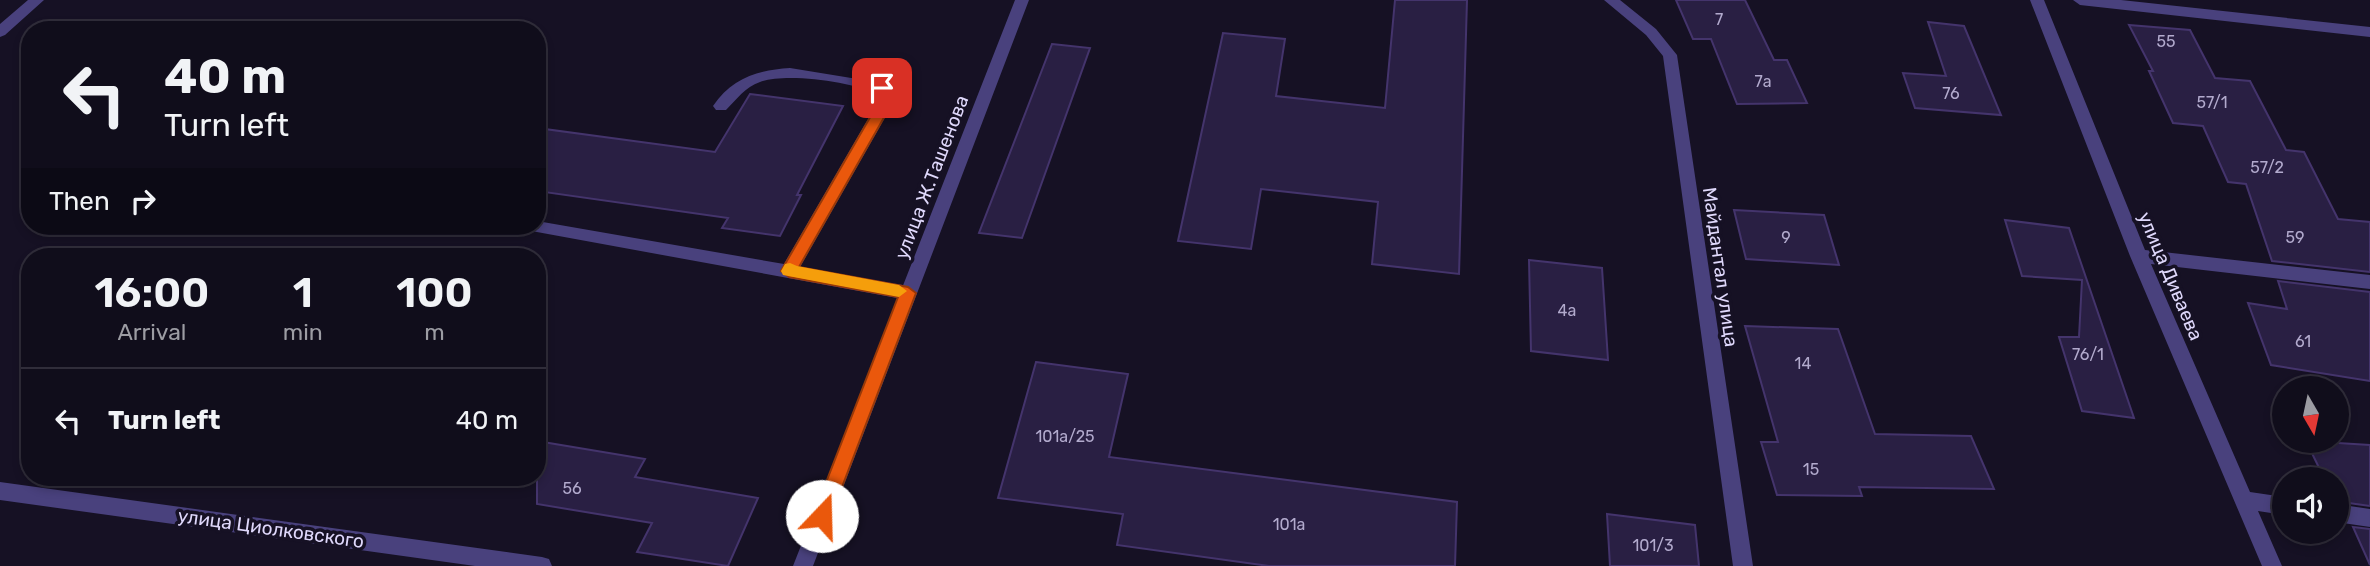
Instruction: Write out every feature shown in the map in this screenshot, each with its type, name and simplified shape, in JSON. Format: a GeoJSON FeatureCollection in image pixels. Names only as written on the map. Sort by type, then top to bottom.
{"type":"FeatureCollection","features":[{"type":"Feature","properties":{"kind":"street"},"geometry":{"type":"LineString","coordinates":[[0,32],[37,0]]}},
{"type":"Feature","properties":{"kind":"street","name":"улица Ж.Ташенова"},"geometry":{"type":"LineString","coordinates":[[803,566],[1022,0]]}},
{"type":"Feature","properties":{"kind":"street","name":"Майдантал улица"},"geometry":{"type":"LineString","coordinates":[[1611,0],[1651,32],[1670,55],[1743,566]]}},
{"type":"Feature","properties":{"kind":"street","name":"улица Диваева"},"geometry":{"type":"LineString","coordinates":[[2037,0],[2139,256],[2272,566]]}},
{"type":"Feature","properties":{"kind":"street"},"geometry":{"type":"LineString","coordinates":[[2080,0],[2370,32]]}},
{"type":"Feature","properties":{"kind":"street"},"geometry":{"type":"LineString","coordinates":[[721,106],[740,86],[774,72],[790,72],[882,88],[886,93],[883,107],[789,271]]}},
{"type":"Feature","properties":{"kind":"street"},"geometry":{"type":"LineString","coordinates":[[546,228],[908,293]]}},
{"type":"Feature","properties":{"kind":"street"},"geometry":{"type":"LineString","coordinates":[[2139,256],[2370,282]]}},
{"type":"Feature","properties":{"kind":"street","name":"улица Циолковского"},"geometry":{"type":"LineString","coordinates":[[0,491],[542,566]]}},
{"type":"Feature","properties":{"kind":"street"},"geometry":{"type":"LineString","coordinates":[[2243,500],[2272,504]]}},
{"type":"Feature","properties":{"kind":"street"},"geometry":{"type":"LineString","coordinates":[[2349,515],[2370,518]]}},
{"type":"Feature","properties":{"kind":"building"},"geometry":{"type":"Polygon","coordinates":[[[1395,0],[1467,0],[1459,274],[1372,264],[1378,202],[1261,189],[1251,249],[1178,241],[1223,33],[1285,39],[1276,96],[1385,108],[1395,0]]]}},
{"type":"Feature","properties":{"kind":"building"},"geometry":{"type":"Polygon","coordinates":[[[1676,0],[1745,0],[1774,60],[1787,60],[1807,103],[1737,104],[1711,39],[1693,39],[1676,0]]]}},
{"type":"Feature","properties":{"kind":"building"},"geometry":{"type":"Polygon","coordinates":[[[1928,22],[1964,26],[2001,115],[1915,108],[1903,73],[1946,76],[1928,22]]]}},
{"type":"Feature","properties":{"kind":"building"},"geometry":{"type":"Polygon","coordinates":[[[2129,25],[2190,30],[2215,78],[2250,81],[2286,150],[2304,152],[2338,219],[2370,222],[2370,272],[2272,261],[2246,184],[2228,182],[2203,126],[2173,123],[2149,71],[2153,71],[2129,25]]]}},
{"type":"Feature","properties":{"kind":"building"},"geometry":{"type":"Polygon","coordinates":[[[1052,44],[1090,48],[1022,238],[979,233],[1052,44]]]}},
{"type":"Feature","properties":{"kind":"building"},"geometry":{"type":"Polygon","coordinates":[[[750,94],[843,106],[797,195],[801,195],[780,236],[722,228],[728,218],[546,192],[546,129],[715,152],[750,94]]]}},
{"type":"Feature","properties":{"kind":"building"},"geometry":{"type":"Polygon","coordinates":[[[1734,210],[1824,215],[1839,265],[1746,259],[1734,210]]]}},
{"type":"Feature","properties":{"kind":"building"},"geometry":{"type":"Polygon","coordinates":[[[2005,220],[2069,228],[2134,418],[2082,411],[2059,337],[2079,337],[2082,280],[2022,276],[2005,220]]]}},
{"type":"Feature","properties":{"kind":"building"},"geometry":{"type":"Polygon","coordinates":[[[1529,260],[1602,268],[1608,360],[1531,351],[1529,260]]]}},
{"type":"Feature","properties":{"kind":"building"},"geometry":{"type":"Polygon","coordinates":[[[2278,281],[2370,292],[2370,381],[2271,365],[2248,303],[2287,309],[2278,281]]]}},
{"type":"Feature","properties":{"kind":"building"},"geometry":{"type":"Polygon","coordinates":[[[1745,326],[1838,329],[1875,434],[1971,436],[1994,489],[1859,487],[1862,496],[1777,495],[1761,442],[1778,442],[1745,326]]]}},
{"type":"Feature","properties":{"kind":"building"},"geometry":{"type":"Polygon","coordinates":[[[1036,362],[1128,374],[1109,457],[1457,502],[1455,566],[1269,566],[1117,545],[1123,514],[998,498],[1036,362]]]}},
{"type":"Feature","properties":{"kind":"building"},"geometry":{"type":"Polygon","coordinates":[[[546,442],[645,459],[635,477],[758,498],[728,566],[637,552],[652,523],[537,504],[537,486],[546,486],[546,442]]]}},
{"type":"Feature","properties":{"kind":"building"},"geometry":{"type":"Polygon","coordinates":[[[2349,444],[2370,445],[2370,506],[2349,503],[2349,467],[2319,467],[2312,453],[2349,453],[2349,444]]]}},
{"type":"Feature","properties":{"kind":"building"},"geometry":{"type":"Polygon","coordinates":[[[1607,514],[1695,525],[1699,566],[1610,566],[1607,514]]]}},
{"type":"Feature","properties":{"kind":"building"},"geometry":{"type":"Polygon","coordinates":[[[2353,527],[2370,529],[2370,565],[2353,527]]]}},
{"type":"Feature","properties":{"kind":"slow traffic"},"geometry":{"type":"LineString","coordinates":[[790,269],[789,271],[899,291]]}},
{"type":"Feature","properties":{"kind":"route"},"geometry":{"type":"LineString","coordinates":[[822,516],[908,293],[789,271],[883,107],[887,98],[882,88]]}}]}
